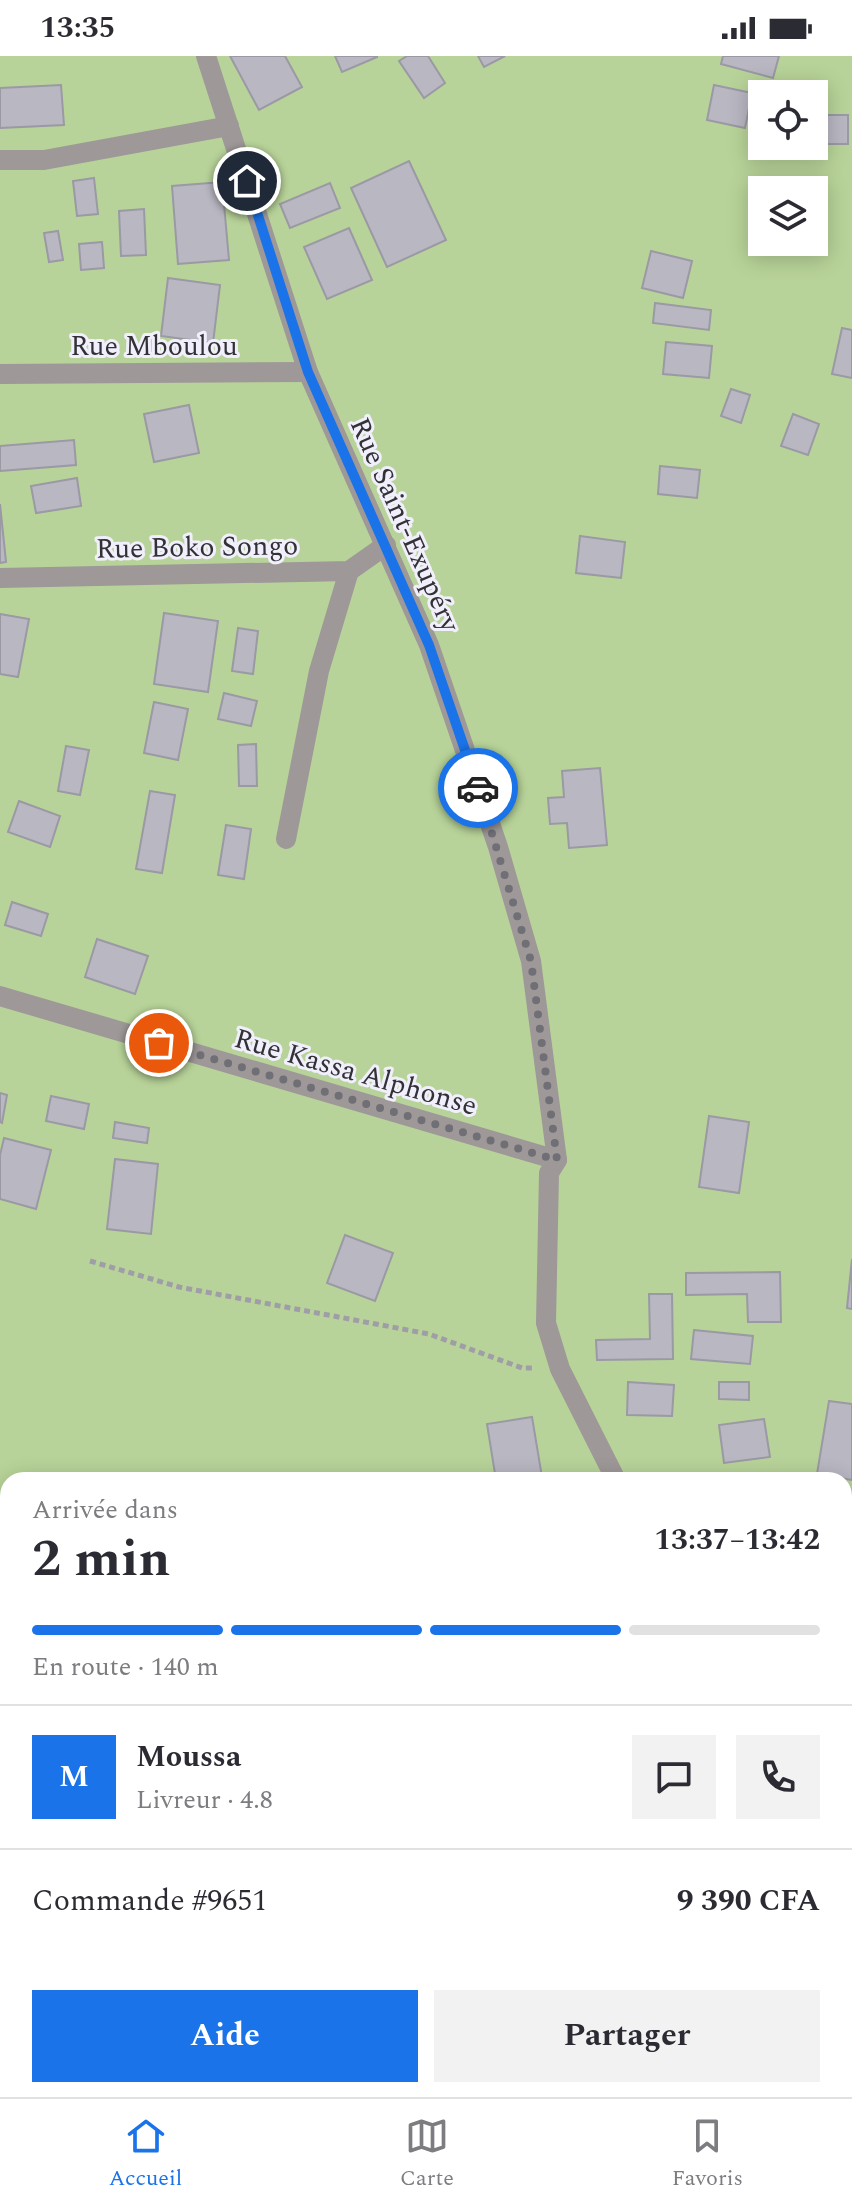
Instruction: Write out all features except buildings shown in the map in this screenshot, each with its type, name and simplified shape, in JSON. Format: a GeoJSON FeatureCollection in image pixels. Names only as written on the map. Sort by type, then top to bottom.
{"type":"FeatureCollection","features":[{"type":"Feature","properties":{"kind":"street","name":"Rue Saint-Exupéry"},"geometry":{"type":"LineString","coordinates":[[206,56],[308,372],[429,645],[498,847],[531,961],[557,1160],[549,1173],[544,1282],[546,1323],[560,1369],[612,1472]]}},
{"type":"Feature","properties":{"kind":"street"},"geometry":{"type":"LineString","coordinates":[[0,160],[44,160],[229,126]]}},
{"type":"Feature","properties":{"kind":"street","name":"Rue Mboulou"},"geometry":{"type":"LineString","coordinates":[[0,374],[308,372]]}},
{"type":"Feature","properties":{"kind":"street"},"geometry":{"type":"LineString","coordinates":[[286,839],[315,685],[349,571],[386,545]]}},
{"type":"Feature","properties":{"kind":"street","name":"Rue Boko Songo"},"geometry":{"type":"LineString","coordinates":[[0,578],[349,571]]}},
{"type":"Feature","properties":{"kind":"street","name":"Rue Kassa Alphonse"},"geometry":{"type":"LineString","coordinates":[[0,996],[557,1160]]}},
{"type":"Feature","properties":{"kind":"path"},"geometry":{"type":"LineString","coordinates":[[90,1261],[179,1287],[429,1334],[522,1368],[560,1369]]}},
{"type":"Feature","properties":{"kind":"green space"},"geometry":{"type":"Polygon","coordinates":[[[0,56],[852,56],[852,1472],[0,1472],[0,56]]]}},
{"type":"Feature","properties":{"kind":"way so far"},"geometry":{"type":"LineString","coordinates":[[159,1043],[557,1160],[531,961],[478,788]]}},
{"type":"Feature","properties":{"kind":"route"},"geometry":{"type":"LineString","coordinates":[[247,181],[308,372],[429,645],[478,788]]}}]}
